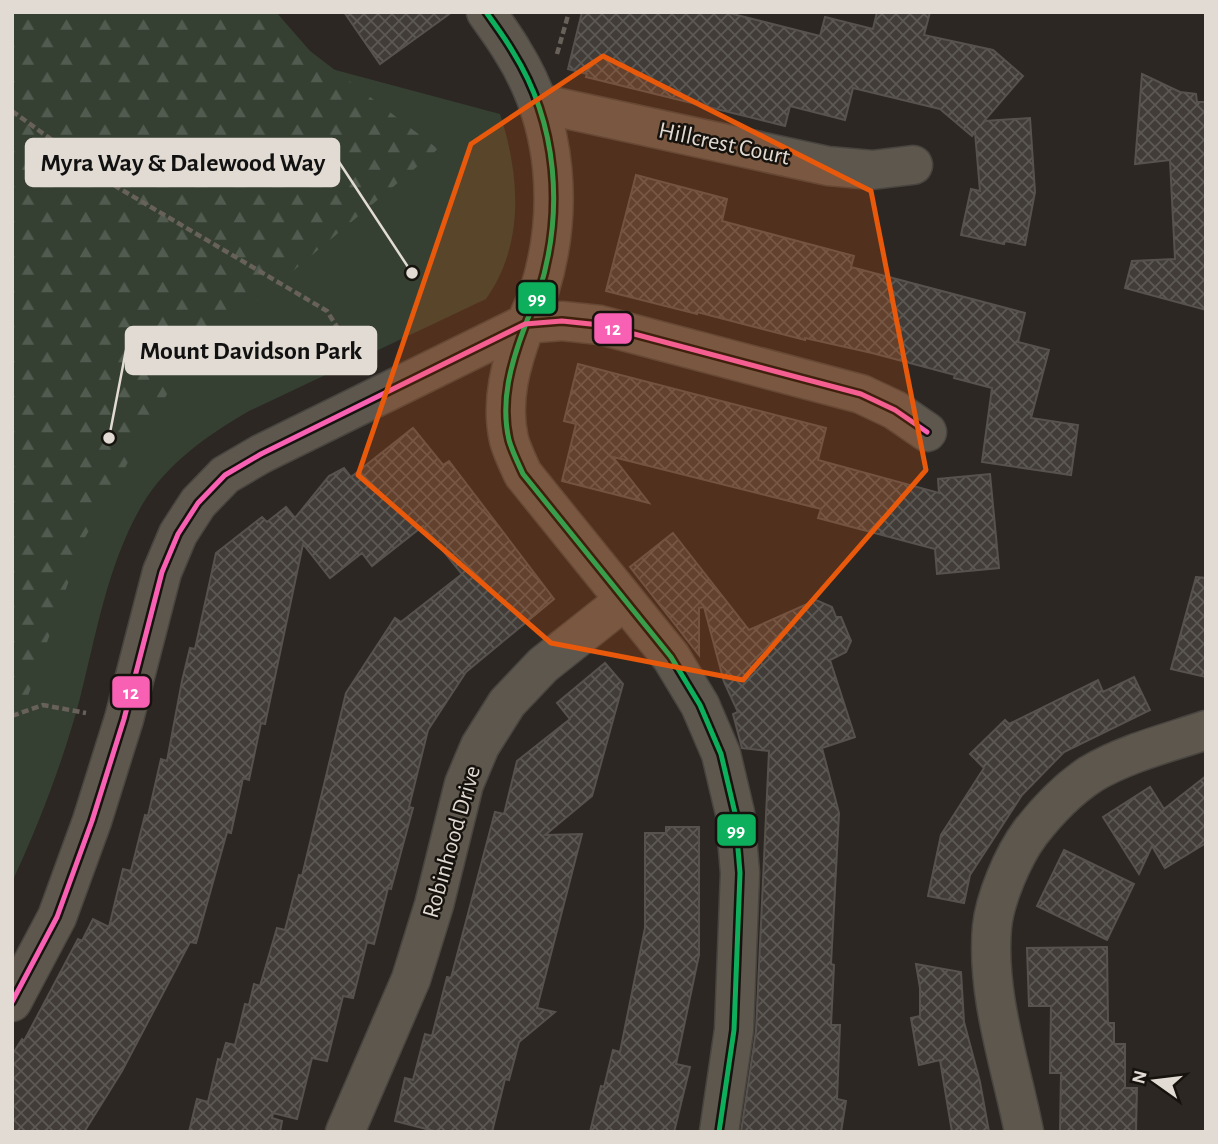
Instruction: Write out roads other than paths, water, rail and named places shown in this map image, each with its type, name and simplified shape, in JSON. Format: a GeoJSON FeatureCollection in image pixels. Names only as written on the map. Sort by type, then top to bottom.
{"type":"FeatureCollection","features":[{"type":"Feature","properties":{"kind":"street"},"geometry":{"type":"LineString","coordinates":[[486,12],[514,53],[538,103],[552,161],[553,224],[548,259],[511,367],[504,406],[509,441],[523,474],[671,657],[700,705],[721,754],[736,813],[740,873],[734,1030],[719,1132]]}},
{"type":"Feature","properties":{"kind":"street","name":"Hillcrest Court"},"geometry":{"type":"LineString","coordinates":[[538,103],[828,166],[873,170],[913,165]]}},
{"type":"Feature","properties":{"kind":"street"},"geometry":{"type":"LineString","coordinates":[[12,1002],[57,917],[92,821],[124,719],[162,572],[178,534],[198,503],[226,475],[261,454],[525,324],[562,321],[600,325],[861,394],[895,410],[927,432]]}},
{"type":"Feature","properties":{"kind":"street","name":"Robinhood Drive"},"geometry":{"type":"LineString","coordinates":[[345,1132],[411,979],[434,905],[464,784],[481,746],[508,703],[543,665],[625,600]]}},
{"type":"Feature","properties":{"kind":"street"},"geometry":{"type":"LineString","coordinates":[[1024,1132],[998,1006],[992,951],[992,925],[1018,852],[1054,804],[1090,775],[1206,730]]}},
{"type":"Feature","properties":{"kind":"place","name":"Myra Way & Dalewood Way"},"geometry":{"type":"Point","coordinates":[412,273]}},
{"type":"Feature","properties":{"kind":"place","name":"Mount Davidson Park"},"geometry":{"type":"Point","coordinates":[109,438]}}]}
